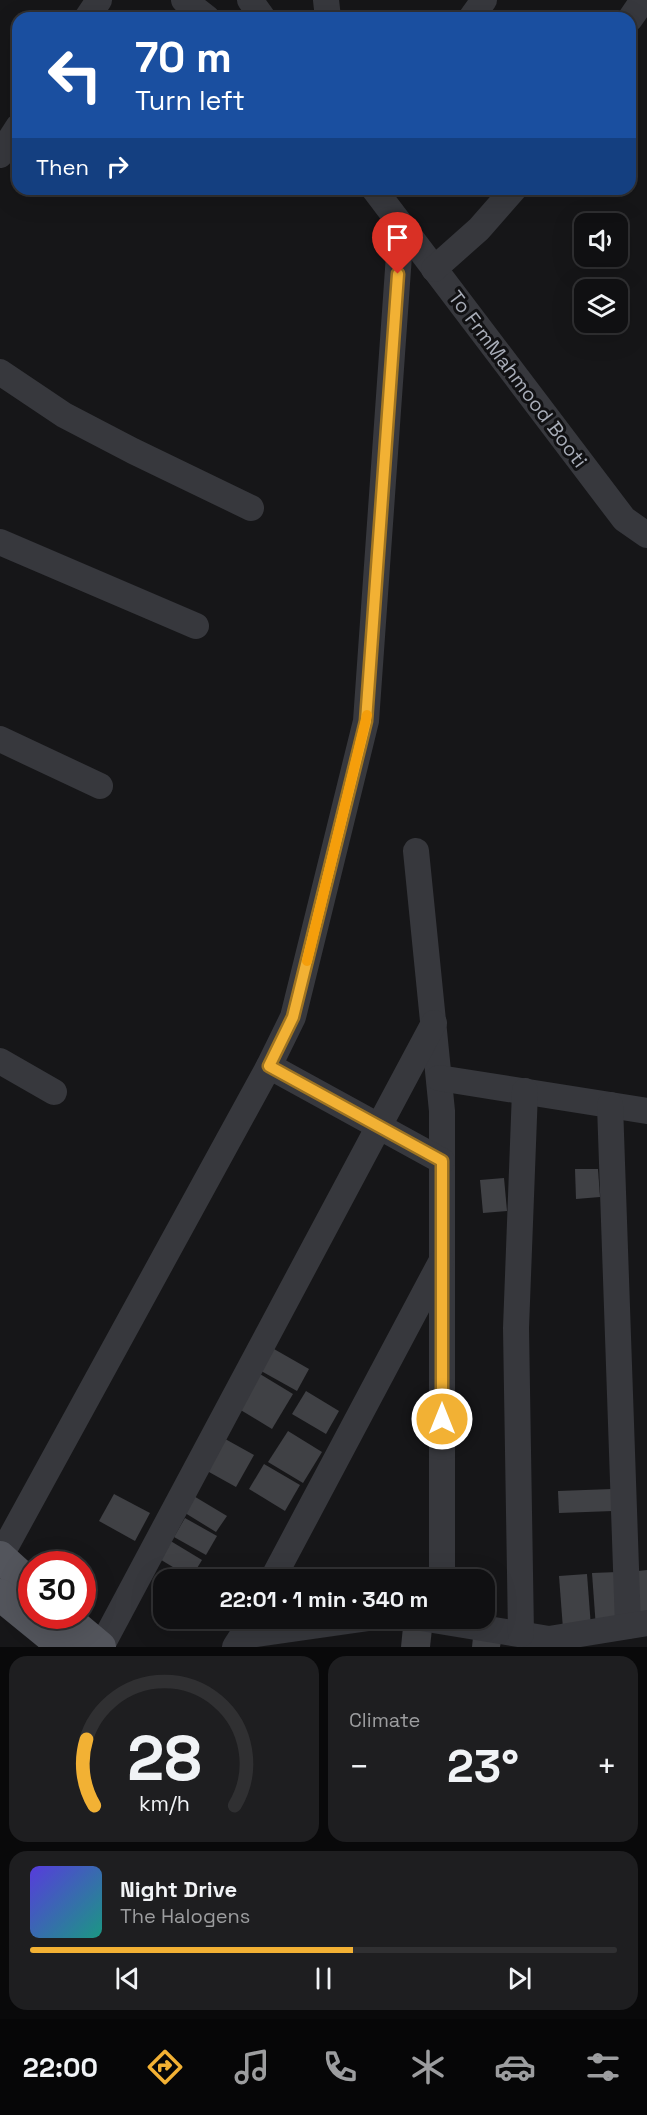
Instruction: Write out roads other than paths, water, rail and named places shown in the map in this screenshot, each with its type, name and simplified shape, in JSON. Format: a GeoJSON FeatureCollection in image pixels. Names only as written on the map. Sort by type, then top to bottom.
{"type":"FeatureCollection","features":[{"type":"Feature","properties":{"kind":"main road"},"geometry":{"type":"LineString","coordinates":[[0,1558],[18,1574]]}},
{"type":"Feature","properties":{"kind":"main road"},"geometry":{"type":"LineString","coordinates":[[0,1595],[64,1647]]}},
{"type":"Feature","properties":{"kind":"main road"},"geometry":{"type":"LineString","coordinates":[[79,1629],[100,1647]]}},
{"type":"Feature","properties":{"kind":"street"},"geometry":{"type":"LineString","coordinates":[[184,0],[199,12]]}},
{"type":"Feature","properties":{"kind":"street"},"geometry":{"type":"LineString","coordinates":[[0,155],[12,136]]}},
{"type":"Feature","properties":{"kind":"street","name":"To FrmMahmood Booti"},"geometry":{"type":"LineString","coordinates":[[378,195],[624,519],[647,535]]}},
{"type":"Feature","properties":{"kind":"street"},"geometry":{"type":"LineString","coordinates":[[434,269],[479,229],[509,195]]}},
{"type":"Feature","properties":{"kind":"street"},"geometry":{"type":"LineString","coordinates":[[0,1558],[269,1066],[293,1017],[366,721],[401,227]]}},
{"type":"Feature","properties":{"kind":"street"},"geometry":{"type":"LineString","coordinates":[[0,372],[64,415],[133,451],[251,507]]}},
{"type":"Feature","properties":{"kind":"street"},"geometry":{"type":"LineString","coordinates":[[0,542],[196,626]]}},
{"type":"Feature","properties":{"kind":"street"},"geometry":{"type":"LineString","coordinates":[[0,739],[100,786]]}},
{"type":"Feature","properties":{"kind":"street"},"geometry":{"type":"LineString","coordinates":[[416,851],[442,1111],[442,1569]]}},
{"type":"Feature","properties":{"kind":"street"},"geometry":{"type":"LineString","coordinates":[[100,1647],[434,1023]]}},
{"type":"Feature","properties":{"kind":"street"},"geometry":{"type":"LineString","coordinates":[[0,1061],[54,1092]]}},
{"type":"Feature","properties":{"kind":"street"},"geometry":{"type":"LineString","coordinates":[[269,1066],[442,1161]]}},
{"type":"Feature","properties":{"kind":"street"},"geometry":{"type":"LineString","coordinates":[[439,1078],[647,1111]]}},
{"type":"Feature","properties":{"kind":"street"},"geometry":{"type":"LineString","coordinates":[[520,1634],[516,1328],[525,1091]]}},
{"type":"Feature","properties":{"kind":"street"},"geometry":{"type":"LineString","coordinates":[[490,1629],[549,1639],[637,1624],[610,1105]]}},
{"type":"Feature","properties":{"kind":"street"},"geometry":{"type":"LineString","coordinates":[[278,1569],[443,1258]]}},
{"type":"Feature","properties":{"kind":"street"},"geometry":{"type":"LineString","coordinates":[[243,1634],[282,1629]]}}]}
